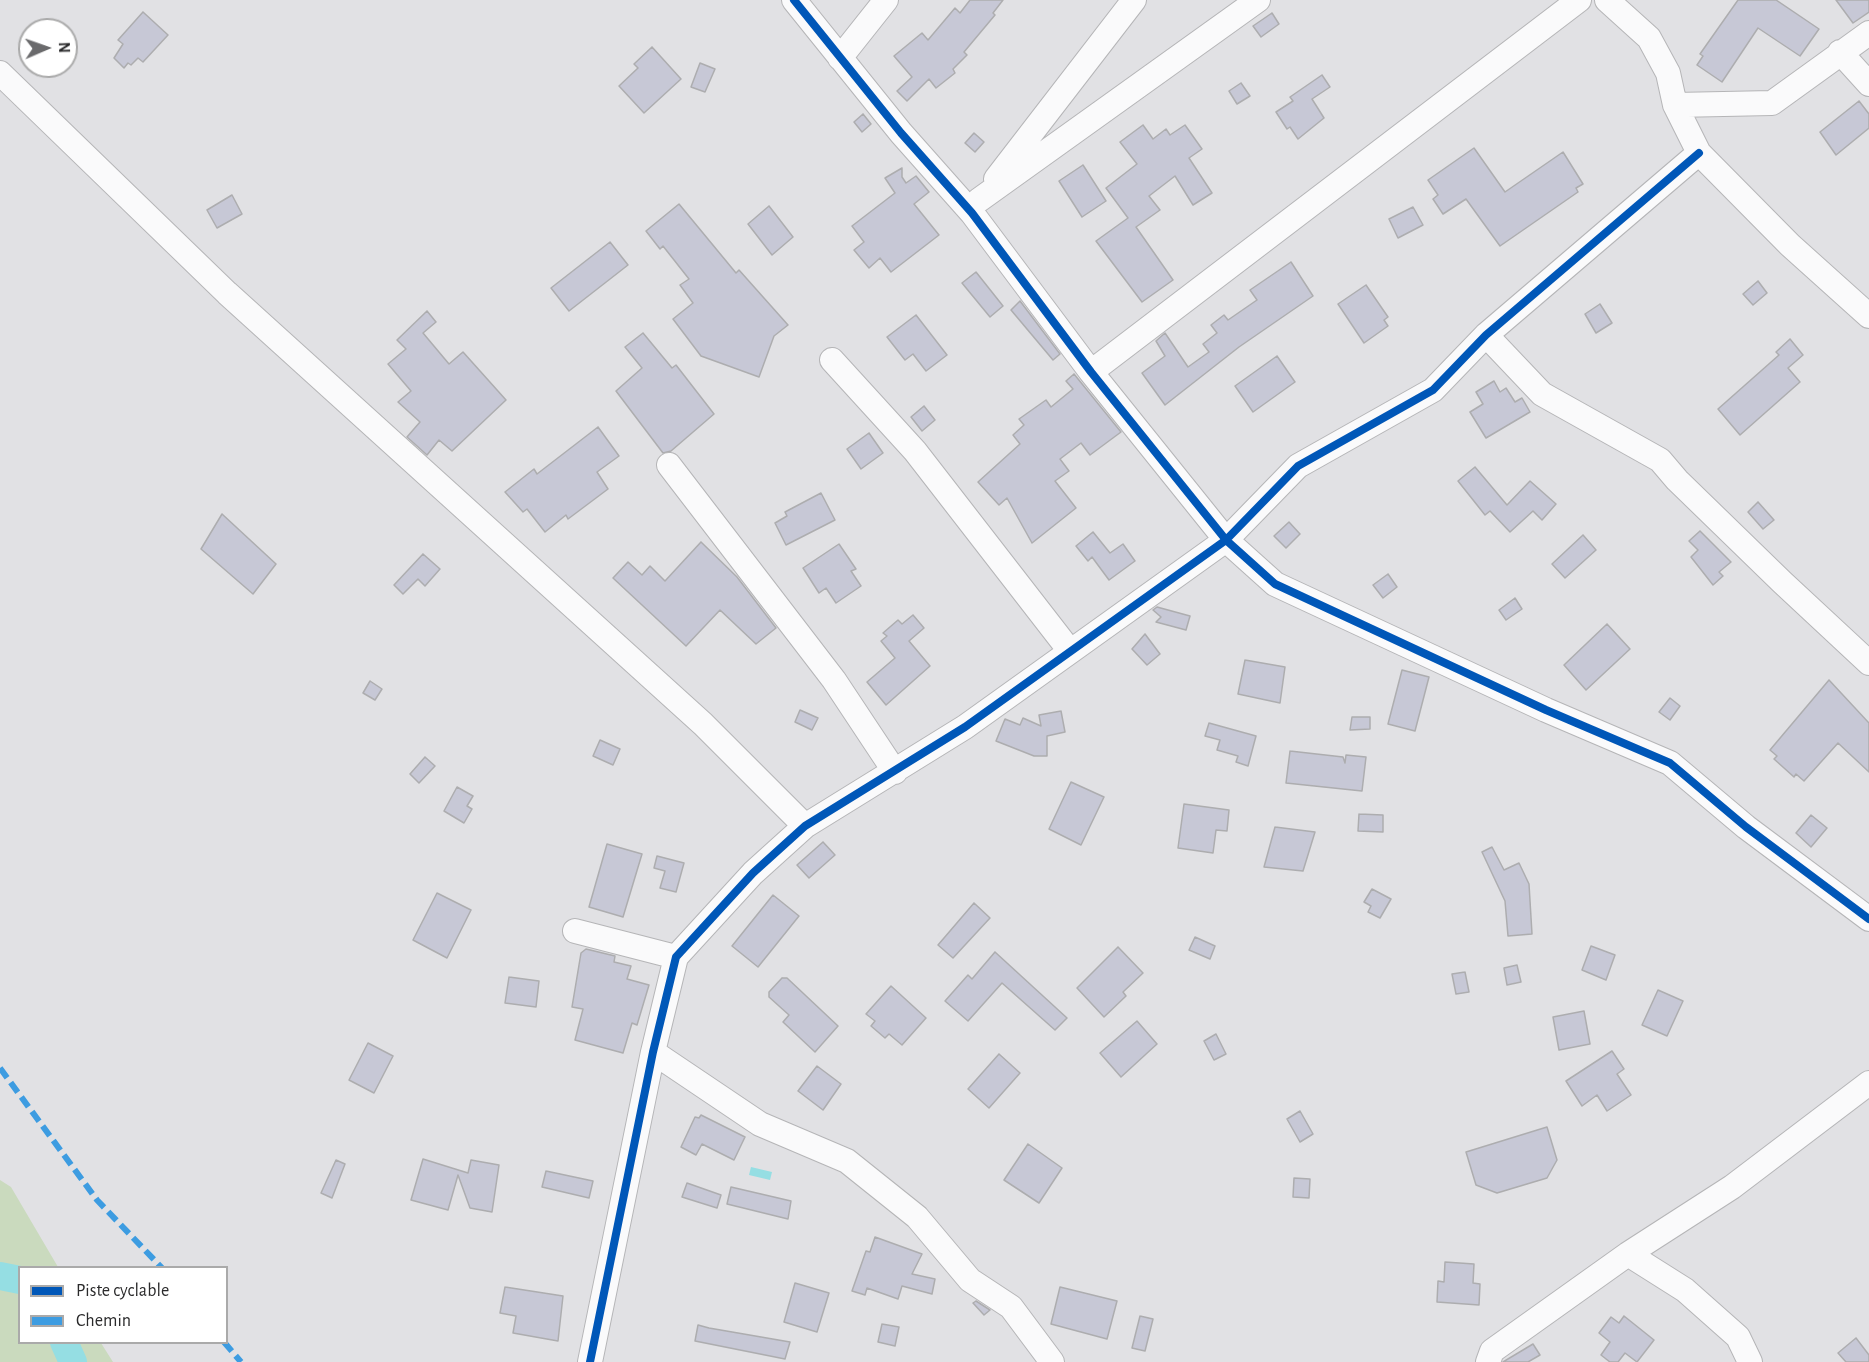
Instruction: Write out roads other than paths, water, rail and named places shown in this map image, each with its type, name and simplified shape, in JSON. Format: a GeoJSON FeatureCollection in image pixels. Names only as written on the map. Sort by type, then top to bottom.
{"type":"FeatureCollection","features":[{"type":"Feature","properties":{"kind":"street"},"geometry":{"type":"LineString","coordinates":[[794,0],[840,58],[976,207],[1090,372],[1226,540],[1275,584],[1546,710],[1670,763],[1746,827],[1869,919]]}},
{"type":"Feature","properties":{"kind":"street"},"geometry":{"type":"LineString","coordinates":[[840,58],[886,0]]}},
{"type":"Feature","properties":{"kind":"street"},"geometry":{"type":"LineString","coordinates":[[976,207],[1134,0]]}},
{"type":"Feature","properties":{"kind":"street"},"geometry":{"type":"LineString","coordinates":[[976,207],[1258,0]]}},
{"type":"Feature","properties":{"kind":"street"},"geometry":{"type":"LineString","coordinates":[[1090,372],[1579,0]]}},
{"type":"Feature","properties":{"kind":"street"},"geometry":{"type":"LineString","coordinates":[[1608,0],[1649,38],[1668,73],[1675,105],[1699,153],[1790,244],[1869,316]]}},
{"type":"Feature","properties":{"kind":"street"},"geometry":{"type":"LineString","coordinates":[[1675,105],[1772,104],[1869,33]]}},
{"type":"Feature","properties":{"kind":"street"},"geometry":{"type":"LineString","coordinates":[[1840,52],[1869,84]]}},
{"type":"Feature","properties":{"kind":"street"},"geometry":{"type":"LineString","coordinates":[[0,73],[227,293],[694,716],[806,826]]}},
{"type":"Feature","properties":{"kind":"street"},"geometry":{"type":"LineString","coordinates":[[590,1362],[653,1052],[676,957],[753,873],[806,826],[965,727],[1226,540],[1298,466],[1433,390],[1486,335],[1699,153]]}},
{"type":"Feature","properties":{"kind":"street"},"geometry":{"type":"LineString","coordinates":[[1486,335],[1542,394],[1660,460],[1677,480],[1766,567],[1869,663]]}},
{"type":"Feature","properties":{"kind":"street"},"geometry":{"type":"LineString","coordinates":[[832,360],[915,451],[1070,651]]}},
{"type":"Feature","properties":{"kind":"street"},"geometry":{"type":"LineString","coordinates":[[669,465],[834,680],[895,772]]}},
{"type":"Feature","properties":{"kind":"street"},"geometry":{"type":"LineString","coordinates":[[575,931],[676,957]]}},
{"type":"Feature","properties":{"kind":"street"},"geometry":{"type":"LineString","coordinates":[[653,1052],[760,1124],[847,1161],[917,1217],[970,1280],[1011,1307],[1052,1362]]}},
{"type":"Feature","properties":{"kind":"street"},"geometry":{"type":"LineString","coordinates":[[1488,1362],[1492,1351],[1629,1254],[1732,1187],[1869,1083]]}},
{"type":"Feature","properties":{"kind":"street"},"geometry":{"type":"LineString","coordinates":[[1629,1254],[1685,1290],[1738,1336],[1750,1362]]}},
{"type":"Feature","properties":{"kind":"water"},"geometry":{"type":"Polygon","coordinates":[[[751,1167],[772,1172],[770,1180],[749,1175],[751,1167]]]}},
{"type":"Feature","properties":{"kind":"waterway"},"geometry":{"type":"LineString","coordinates":[[0,1276],[18,1280]]}},
{"type":"Feature","properties":{"kind":"waterway"},"geometry":{"type":"LineString","coordinates":[[65,1344],[73,1362]]}}]}
